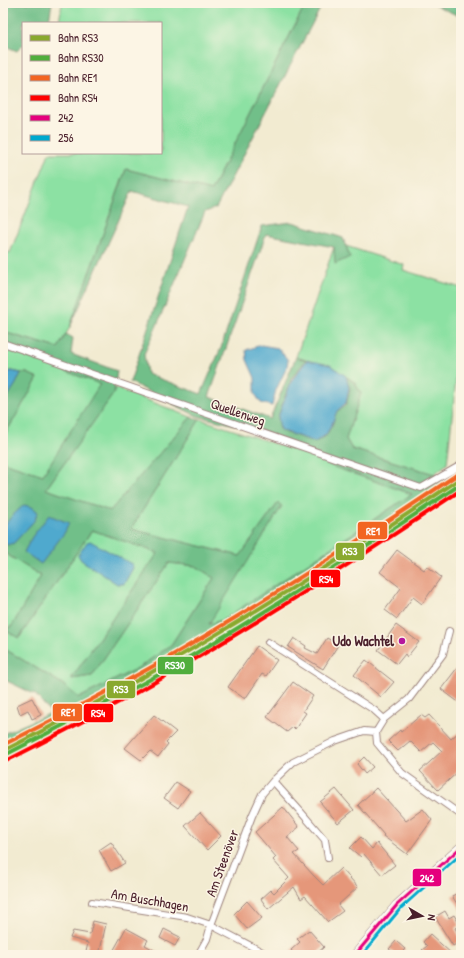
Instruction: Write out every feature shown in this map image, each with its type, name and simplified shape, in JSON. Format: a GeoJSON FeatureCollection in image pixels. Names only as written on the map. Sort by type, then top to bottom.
{"type":"FeatureCollection","features":[{"type":"Feature","properties":{"kind":"main road"},"geometry":{"type":"LineString","coordinates":[[355,955],[398,905],[461,847]]}},
{"type":"Feature","properties":{"kind":"street","name":"Quellenweg"},"geometry":{"type":"LineString","coordinates":[[3,343],[422,488],[461,465]]}},
{"type":"Feature","properties":{"kind":"street"},"geometry":{"type":"LineString","coordinates":[[449,630],[443,654],[409,699],[384,719],[376,732],[377,744],[402,773],[461,815]]}},
{"type":"Feature","properties":{"kind":"street"},"geometry":{"type":"LineString","coordinates":[[268,642],[374,710],[384,719]]}},
{"type":"Feature","properties":{"kind":"street","name":"Am Steenöver"},"geometry":{"type":"LineString","coordinates":[[198,955],[207,939],[252,816],[262,794],[293,762],[328,745],[364,731],[376,732]]}},
{"type":"Feature","properties":{"kind":"street"},"geometry":{"type":"LineString","coordinates":[[273,782],[325,840],[328,858]]}},
{"type":"Feature","properties":{"kind":"street","name":"Am Buschhagen"},"geometry":{"type":"LineString","coordinates":[[92,902],[187,917],[211,925],[268,955]]}},
{"type":"Feature","properties":{"kind":"green space"},"geometry":{"type":"Polygon","coordinates":[[[3,3],[52,3],[49,20],[47,22],[22,22],[22,46],[17,51],[3,45],[3,3]]]}},
{"type":"Feature","properties":{"kind":"green space"},"geometry":{"type":"Polygon","coordinates":[[[62,3],[306,3],[211,191],[126,169],[70,327],[58,348],[3,332],[3,250],[10,253],[49,154],[162,154],[162,22],[59,22],[62,3]]]}},
{"type":"Feature","properties":{"kind":"green space"},"geometry":{"type":"Polygon","coordinates":[[[306,3],[323,3],[216,208],[205,212],[144,354],[147,374],[201,394],[221,348],[262,226],[292,222],[343,238],[350,257],[335,264],[334,247],[266,234],[209,397],[270,419],[296,357],[306,360],[291,379],[278,417],[281,431],[315,442],[326,436],[333,423],[336,412],[346,405],[350,389],[345,376],[354,382],[361,393],[346,439],[352,449],[434,474],[444,479],[461,467],[461,472],[395,519],[220,627],[96,698],[3,746],[3,734],[51,713],[36,695],[3,679],[3,648],[61,683],[79,698],[140,667],[171,645],[214,578],[196,566],[169,563],[92,676],[71,679],[158,553],[92,530],[19,638],[4,630],[12,626],[41,576],[3,552],[3,462],[43,475],[100,384],[3,348],[3,332],[58,348],[66,334],[73,338],[71,354],[117,371],[114,393],[46,489],[110,511],[191,417],[200,419],[131,529],[240,556],[278,503],[282,506],[209,624],[223,620],[412,494],[334,467],[266,432],[197,416],[130,382],[188,207],[132,191],[70,327],[126,169],[211,191],[306,3]]]}},
{"type":"Feature","properties":{"kind":"green space"},"geometry":{"type":"Polygon","coordinates":[[[431,3],[461,3],[461,17],[431,3]]]}},
{"type":"Feature","properties":{"kind":"green space"},"geometry":{"type":"Polygon","coordinates":[[[346,246],[404,265],[403,270],[461,288],[461,332],[447,464],[434,474],[352,449],[346,439],[361,393],[354,382],[344,375],[296,357],[334,247],[350,257],[346,246]]]}},
{"type":"Feature","properties":{"kind":"green space"},"geometry":{"type":"Polygon","coordinates":[[[3,348],[101,384],[43,475],[3,462],[3,438],[38,378],[27,373],[12,371],[3,373],[3,348]]]}},
{"type":"Feature","properties":{"kind":"green space"},"geometry":{"type":"Polygon","coordinates":[[[12,371],[27,373],[38,378],[3,438],[3,373],[12,371]]]}},
{"type":"Feature","properties":{"kind":"green space"},"geometry":{"type":"Polygon","coordinates":[[[116,388],[191,417],[110,511],[46,489],[114,393],[116,388]]]}},
{"type":"Feature","properties":{"kind":"green space"},"geometry":{"type":"Polygon","coordinates":[[[200,419],[312,456],[334,467],[412,494],[223,620],[208,624],[278,503],[240,556],[131,529],[200,419]]]}},
{"type":"Feature","properties":{"kind":"green space"},"geometry":{"type":"Polygon","coordinates":[[[92,530],[158,553],[71,679],[92,676],[169,563],[196,566],[214,578],[171,645],[140,667],[79,698],[61,683],[3,648],[3,552],[41,576],[12,626],[4,630],[19,638],[92,530]]]}},
{"type":"Feature","properties":{"kind":"water"},"geometry":{"type":"Polygon","coordinates":[[[261,345],[278,348],[288,360],[287,367],[276,390],[272,406],[261,403],[255,394],[255,378],[247,360],[246,350],[261,345]]]}},
{"type":"Feature","properties":{"kind":"water"},"geometry":{"type":"Polygon","coordinates":[[[307,360],[330,365],[346,376],[349,388],[346,403],[337,411],[326,435],[315,442],[280,430],[278,417],[292,380],[307,360]]]}},
{"type":"Feature","properties":{"kind":"water"},"geometry":{"type":"Polygon","coordinates":[[[12,371],[21,373],[3,404],[3,373],[12,371]]]}},
{"type":"Feature","properties":{"kind":"water"},"geometry":{"type":"Polygon","coordinates":[[[24,505],[32,507],[38,512],[34,521],[14,543],[7,545],[3,541],[3,527],[24,505]]]}},
{"type":"Feature","properties":{"kind":"water"},"geometry":{"type":"Polygon","coordinates":[[[49,515],[69,523],[65,532],[41,564],[24,552],[32,537],[49,515]]]}},
{"type":"Feature","properties":{"kind":"water"},"geometry":{"type":"Polygon","coordinates":[[[90,541],[132,564],[133,568],[124,584],[117,584],[81,560],[78,555],[87,542],[90,541]]]}},
{"type":"Feature","properties":{"kind":"building"},"geometry":{"type":"Polygon","coordinates":[[[397,550],[424,570],[427,566],[441,577],[422,604],[413,597],[397,619],[385,610],[401,588],[380,572],[397,550]]]}},
{"type":"Feature","properties":{"kind":"building","name":"Udo Wachtel"},"geometry":{"type":"Polygon","coordinates":[[[396,625],[419,642],[407,657],[405,654],[397,664],[378,650],[396,625]]]}},
{"type":"Feature","properties":{"kind":"building"},"geometry":{"type":"Polygon","coordinates":[[[294,638],[306,646],[305,648],[317,654],[327,638],[338,645],[323,669],[288,647],[294,638]]]}},
{"type":"Feature","properties":{"kind":"building"},"geometry":{"type":"Polygon","coordinates":[[[257,646],[277,660],[266,676],[262,674],[245,699],[228,687],[257,646]]]}},
{"type":"Feature","properties":{"kind":"building"},"geometry":{"type":"Polygon","coordinates":[[[366,660],[394,682],[381,697],[354,675],[366,660]]]}},
{"type":"Feature","properties":{"kind":"building"},"geometry":{"type":"Polygon","coordinates":[[[461,663],[461,704],[441,689],[461,663]]]}},
{"type":"Feature","properties":{"kind":"building"},"geometry":{"type":"Polygon","coordinates":[[[293,682],[313,696],[303,711],[306,713],[295,729],[293,727],[287,732],[267,717],[293,682]]]}},
{"type":"Feature","properties":{"kind":"building"},"geometry":{"type":"Polygon","coordinates":[[[32,698],[41,715],[32,719],[28,710],[20,714],[17,705],[32,698]]]}},
{"type":"Feature","properties":{"kind":"building"},"geometry":{"type":"Polygon","coordinates":[[[154,715],[176,732],[166,742],[168,744],[158,757],[150,751],[141,760],[125,748],[154,715]]]}},
{"type":"Feature","properties":{"kind":"building"},"geometry":{"type":"Polygon","coordinates":[[[421,715],[425,718],[429,715],[451,739],[461,730],[461,769],[438,790],[420,771],[442,751],[433,742],[421,752],[410,741],[398,751],[388,741],[400,730],[401,732],[421,715]]]}},
{"type":"Feature","properties":{"kind":"building"},"geometry":{"type":"Polygon","coordinates":[[[364,757],[373,767],[365,774],[357,764],[364,757]]]}},
{"type":"Feature","properties":{"kind":"building"},"geometry":{"type":"Polygon","coordinates":[[[176,782],[190,791],[178,808],[164,798],[176,782]]]}},
{"type":"Feature","properties":{"kind":"building"},"geometry":{"type":"Polygon","coordinates":[[[376,788],[406,821],[423,809],[432,820],[407,854],[383,836],[384,835],[358,805],[376,788]]]}},
{"type":"Feature","properties":{"kind":"building"},"geometry":{"type":"Polygon","coordinates":[[[336,789],[354,810],[338,823],[320,802],[336,789]]]}},
{"type":"Feature","properties":{"kind":"building"},"geometry":{"type":"Polygon","coordinates":[[[283,807],[299,827],[287,837],[299,851],[294,854],[314,876],[323,885],[341,868],[358,887],[338,905],[343,911],[328,922],[305,896],[301,899],[294,887],[268,909],[261,899],[271,890],[274,893],[289,878],[273,860],[276,857],[255,832],[283,807]]]}},
{"type":"Feature","properties":{"kind":"building"},"geometry":{"type":"Polygon","coordinates":[[[200,813],[221,836],[207,850],[185,826],[200,813]]]}},
{"type":"Feature","properties":{"kind":"building"},"geometry":{"type":"Polygon","coordinates":[[[361,837],[372,849],[377,843],[395,865],[382,875],[364,854],[361,857],[350,848],[361,837]]]}},
{"type":"Feature","properties":{"kind":"building"},"geometry":{"type":"Polygon","coordinates":[[[111,842],[125,863],[111,871],[99,850],[111,842]]]}},
{"type":"Feature","properties":{"kind":"building"},"geometry":{"type":"Polygon","coordinates":[[[461,891],[461,910],[452,896],[461,891]]]}},
{"type":"Feature","properties":{"kind":"building"},"geometry":{"type":"Polygon","coordinates":[[[247,901],[262,918],[247,929],[234,914],[247,901]]]}},
{"type":"Feature","properties":{"kind":"building"},"geometry":{"type":"Polygon","coordinates":[[[445,911],[449,918],[454,915],[460,925],[455,928],[461,941],[453,946],[435,917],[445,911]]]}},
{"type":"Feature","properties":{"kind":"building"},"geometry":{"type":"Polygon","coordinates":[[[93,921],[106,924],[99,955],[86,952],[88,943],[70,938],[73,931],[90,934],[93,921]]]}},
{"type":"Feature","properties":{"kind":"building"},"geometry":{"type":"Polygon","coordinates":[[[126,928],[148,940],[145,945],[163,955],[111,955],[126,928]]]}},
{"type":"Feature","properties":{"kind":"building"},"geometry":{"type":"Polygon","coordinates":[[[164,929],[180,937],[175,946],[160,938],[164,929]]]}},
{"type":"Feature","properties":{"kind":"building"},"geometry":{"type":"Polygon","coordinates":[[[309,930],[324,947],[315,955],[295,955],[291,950],[300,942],[297,939],[309,930]]]}},
{"type":"Feature","properties":{"kind":"building"},"geometry":{"type":"Polygon","coordinates":[[[430,934],[453,955],[427,955],[422,950],[427,946],[423,942],[430,934]]]}},
{"type":"Feature","properties":{"kind":"building"},"geometry":{"type":"Polygon","coordinates":[[[396,941],[405,949],[403,951],[407,955],[396,955],[389,949],[396,941]]]}},
{"type":"Feature","properties":{"kind":"waterway"},"geometry":{"type":"LineString","coordinates":[[449,3],[461,9]]}},
{"type":"Feature","properties":{"kind":"rail line","name":"RE1"},"geometry":{"type":"LineString","coordinates":[[3,745],[124,682],[239,616],[458,474]]}},
{"type":"Feature","properties":{"kind":"rail line","name":"RS3"},"geometry":{"type":"LineString","coordinates":[[3,751],[106,698],[241,620],[315,574],[461,478]]}},
{"type":"Feature","properties":{"kind":"rail line","name":"RS30"},"geometry":{"type":"LineString","coordinates":[[5,755],[169,669],[316,579],[461,484]]}},
{"type":"Feature","properties":{"kind":"rail line","name":"RS4"},"geometry":{"type":"LineString","coordinates":[[8,760],[132,695],[210,650],[318,583],[461,490]]}},
{"type":"Feature","properties":{"kind":"transit line","name":"242"},"geometry":{"type":"LineString","coordinates":[[355,955],[397,905],[461,847]]}},
{"type":"Feature","properties":{"kind":"transit line","name":"256"},"geometry":{"type":"LineString","coordinates":[[362,955],[401,908],[461,854]]}},
{"type":"Feature","properties":{"kind":"place","name":"Udo Wachtel"},"geometry":{"type":"Point","coordinates":[402,641]}}]}
